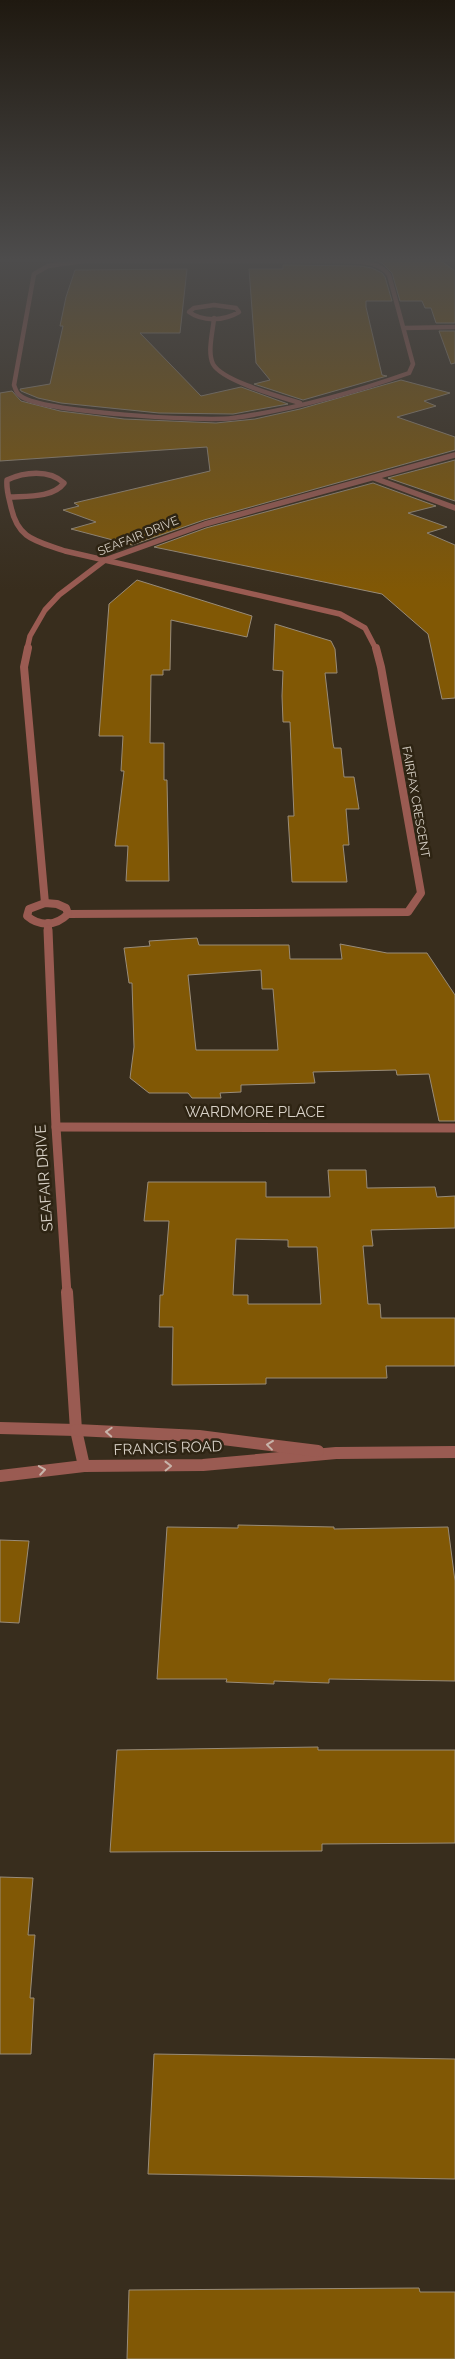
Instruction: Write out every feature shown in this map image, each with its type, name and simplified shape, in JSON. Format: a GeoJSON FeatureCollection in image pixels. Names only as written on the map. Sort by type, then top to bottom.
{"type":"FeatureCollection","features":[{"type":"Feature","properties":{"kind":"street"},"geometry":{"type":"LineString","coordinates":[[17,369],[14,385],[16,392],[23,398],[54,406],[185,419],[245,416],[381,383],[409,373],[411,369]]}},
{"type":"Feature","properties":{"kind":"street"},"geometry":{"type":"LineString","coordinates":[[216,369],[229,377],[300,403]]}},
{"type":"Feature","properties":{"kind":"street","name":"SEAFAIR DRIVE"},"geometry":{"type":"LineString","coordinates":[[45,903],[24,667],[25,653],[37,621],[58,595],[105,560],[181,531],[455,455]]}},
{"type":"Feature","properties":{"kind":"street"},"geometry":{"type":"LineString","coordinates":[[10,497],[59,490],[64,483],[62,479],[48,475],[19,475],[7,480],[6,487],[10,497],[14,522],[20,531],[32,539],[65,551],[105,560]]}},
{"type":"Feature","properties":{"kind":"street"},"geometry":{"type":"LineString","coordinates":[[374,478],[455,508]]}},
{"type":"Feature","properties":{"kind":"street","name":"FAIRFAX CRESCENT"},"geometry":{"type":"LineString","coordinates":[[68,914],[408,912],[421,893],[381,668],[373,636],[366,628],[356,621],[326,610],[105,560]]}},
{"type":"Feature","properties":{"kind":"street"},"geometry":{"type":"LineString","coordinates":[[45,903],[62,905],[66,908],[68,914],[63,919],[48,923],[35,922],[28,916],[29,909],[45,903]]}},
{"type":"Feature","properties":{"kind":"street","name":"SEAFAIR DRIVE"},"geometry":{"type":"LineString","coordinates":[[48,923],[56,1127],[76,1430],[84,1466]]}},
{"type":"Feature","properties":{"kind":"street","name":"WARDMORE PLACE"},"geometry":{"type":"LineString","coordinates":[[56,1127],[455,1128]]}},
{"type":"Feature","properties":{"kind":"street","name":"FRANCIS ROAD"},"geometry":{"type":"LineString","coordinates":[[0,1428],[199,1436],[336,1453]]}},
{"type":"Feature","properties":{"kind":"street","name":"FRANCIS ROAD"},"geometry":{"type":"LineString","coordinates":[[0,1476],[54,1468],[84,1466],[204,1465],[336,1453],[455,1452]]}},
{"type":"Feature","properties":{"kind":"building"},"geometry":{"type":"Polygon","coordinates":[[[53,369],[175,369],[201,396],[241,387],[288,404],[233,414],[159,413],[61,403],[38,398],[20,389],[50,384],[53,369]]]}},
{"type":"Feature","properties":{"kind":"building"},"geometry":{"type":"Polygon","coordinates":[[[261,369],[381,369],[382,375],[387,376],[303,400],[254,384],[270,380],[261,369]]]}},
{"type":"Feature","properties":{"kind":"building"},"geometry":{"type":"Polygon","coordinates":[[[401,380],[450,393],[424,401],[436,406],[397,417],[455,437],[455,450],[204,520],[132,545],[71,529],[96,522],[63,510],[79,506],[74,503],[210,471],[207,447],[0,461],[0,393],[12,391],[21,401],[60,411],[124,419],[216,423],[255,419],[300,409],[401,380]]]}},
{"type":"Feature","properties":{"kind":"building"},"geometry":{"type":"Polygon","coordinates":[[[455,460],[455,501],[388,478],[455,460]]]}},
{"type":"Feature","properties":{"kind":"building"},"geometry":{"type":"Polygon","coordinates":[[[373,483],[436,506],[408,513],[447,527],[427,533],[455,545],[455,698],[442,699],[428,634],[382,594],[154,547],[206,528],[373,483]]]}},
{"type":"Feature","properties":{"kind":"building"},"geometry":{"type":"Polygon","coordinates":[[[137,580],[252,616],[247,637],[171,620],[170,670],[163,670],[163,675],[151,675],[150,743],[164,743],[164,780],[167,780],[169,881],[126,881],[128,846],[115,846],[124,771],[121,771],[123,736],[99,736],[109,604],[137,580]]]}},
{"type":"Feature","properties":{"kind":"building"},"geometry":{"type":"Polygon","coordinates":[[[275,624],[331,641],[335,649],[337,673],[325,673],[333,743],[334,748],[341,748],[344,777],[354,777],[359,809],[346,809],[349,845],[343,845],[347,882],[292,882],[288,816],[294,816],[290,722],[283,722],[283,671],[273,670],[275,624]]]}},
{"type":"Feature","properties":{"kind":"building"},"geometry":{"type":"Polygon","coordinates":[[[197,938],[199,945],[289,945],[290,959],[342,959],[340,944],[387,953],[427,953],[455,995],[455,1121],[439,1121],[429,1074],[397,1075],[396,1070],[313,1072],[315,1083],[241,1085],[241,1092],[220,1093],[221,1098],[192,1098],[188,1093],[149,1093],[130,1078],[134,1047],[132,983],[129,983],[124,948],[150,946],[149,941],[197,938]],[[261,970],[188,975],[196,1050],[278,1050],[273,989],[262,989],[261,970]]]}},
{"type":"Feature","properties":{"kind":"building"},"geometry":{"type":"Polygon","coordinates":[[[328,1170],[366,1170],[367,1188],[435,1187],[437,1197],[455,1196],[455,1228],[371,1230],[373,1246],[363,1246],[368,1304],[380,1304],[381,1318],[455,1318],[455,1366],[386,1366],[387,1378],[266,1378],[266,1384],[172,1385],[173,1327],[159,1327],[160,1295],[163,1295],[169,1221],[144,1221],[148,1182],[266,1182],[266,1197],[330,1197],[328,1170]],[[236,1239],[233,1295],[248,1295],[248,1304],[321,1304],[317,1247],[288,1247],[288,1240],[236,1239]]]}},
{"type":"Feature","properties":{"kind":"building"},"geometry":{"type":"Polygon","coordinates":[[[238,1525],[334,1527],[334,1529],[448,1527],[455,1581],[455,1681],[329,1679],[329,1683],[274,1681],[274,1684],[226,1682],[227,1679],[157,1679],[167,1527],[238,1528],[238,1525]]]}},
{"type":"Feature","properties":{"kind":"building"},"geometry":{"type":"Polygon","coordinates":[[[0,1540],[29,1541],[19,1623],[0,1622],[0,1540]]]}},
{"type":"Feature","properties":{"kind":"building"},"geometry":{"type":"Polygon","coordinates":[[[318,1747],[318,1750],[455,1750],[455,1843],[322,1844],[322,1851],[110,1852],[117,1750],[318,1747]]]}},
{"type":"Feature","properties":{"kind":"building"},"geometry":{"type":"Polygon","coordinates":[[[0,1877],[33,1878],[28,1935],[35,1935],[30,1998],[34,1998],[31,2054],[0,2054],[0,1877]]]}},
{"type":"Feature","properties":{"kind":"building"},"geometry":{"type":"Polygon","coordinates":[[[154,2054],[455,2059],[455,2179],[148,2174],[154,2054]]]}},
{"type":"Feature","properties":{"kind":"building"},"geometry":{"type":"Polygon","coordinates":[[[419,2288],[420,2292],[455,2292],[455,2359],[127,2359],[129,2290],[419,2288]]]}}]}
